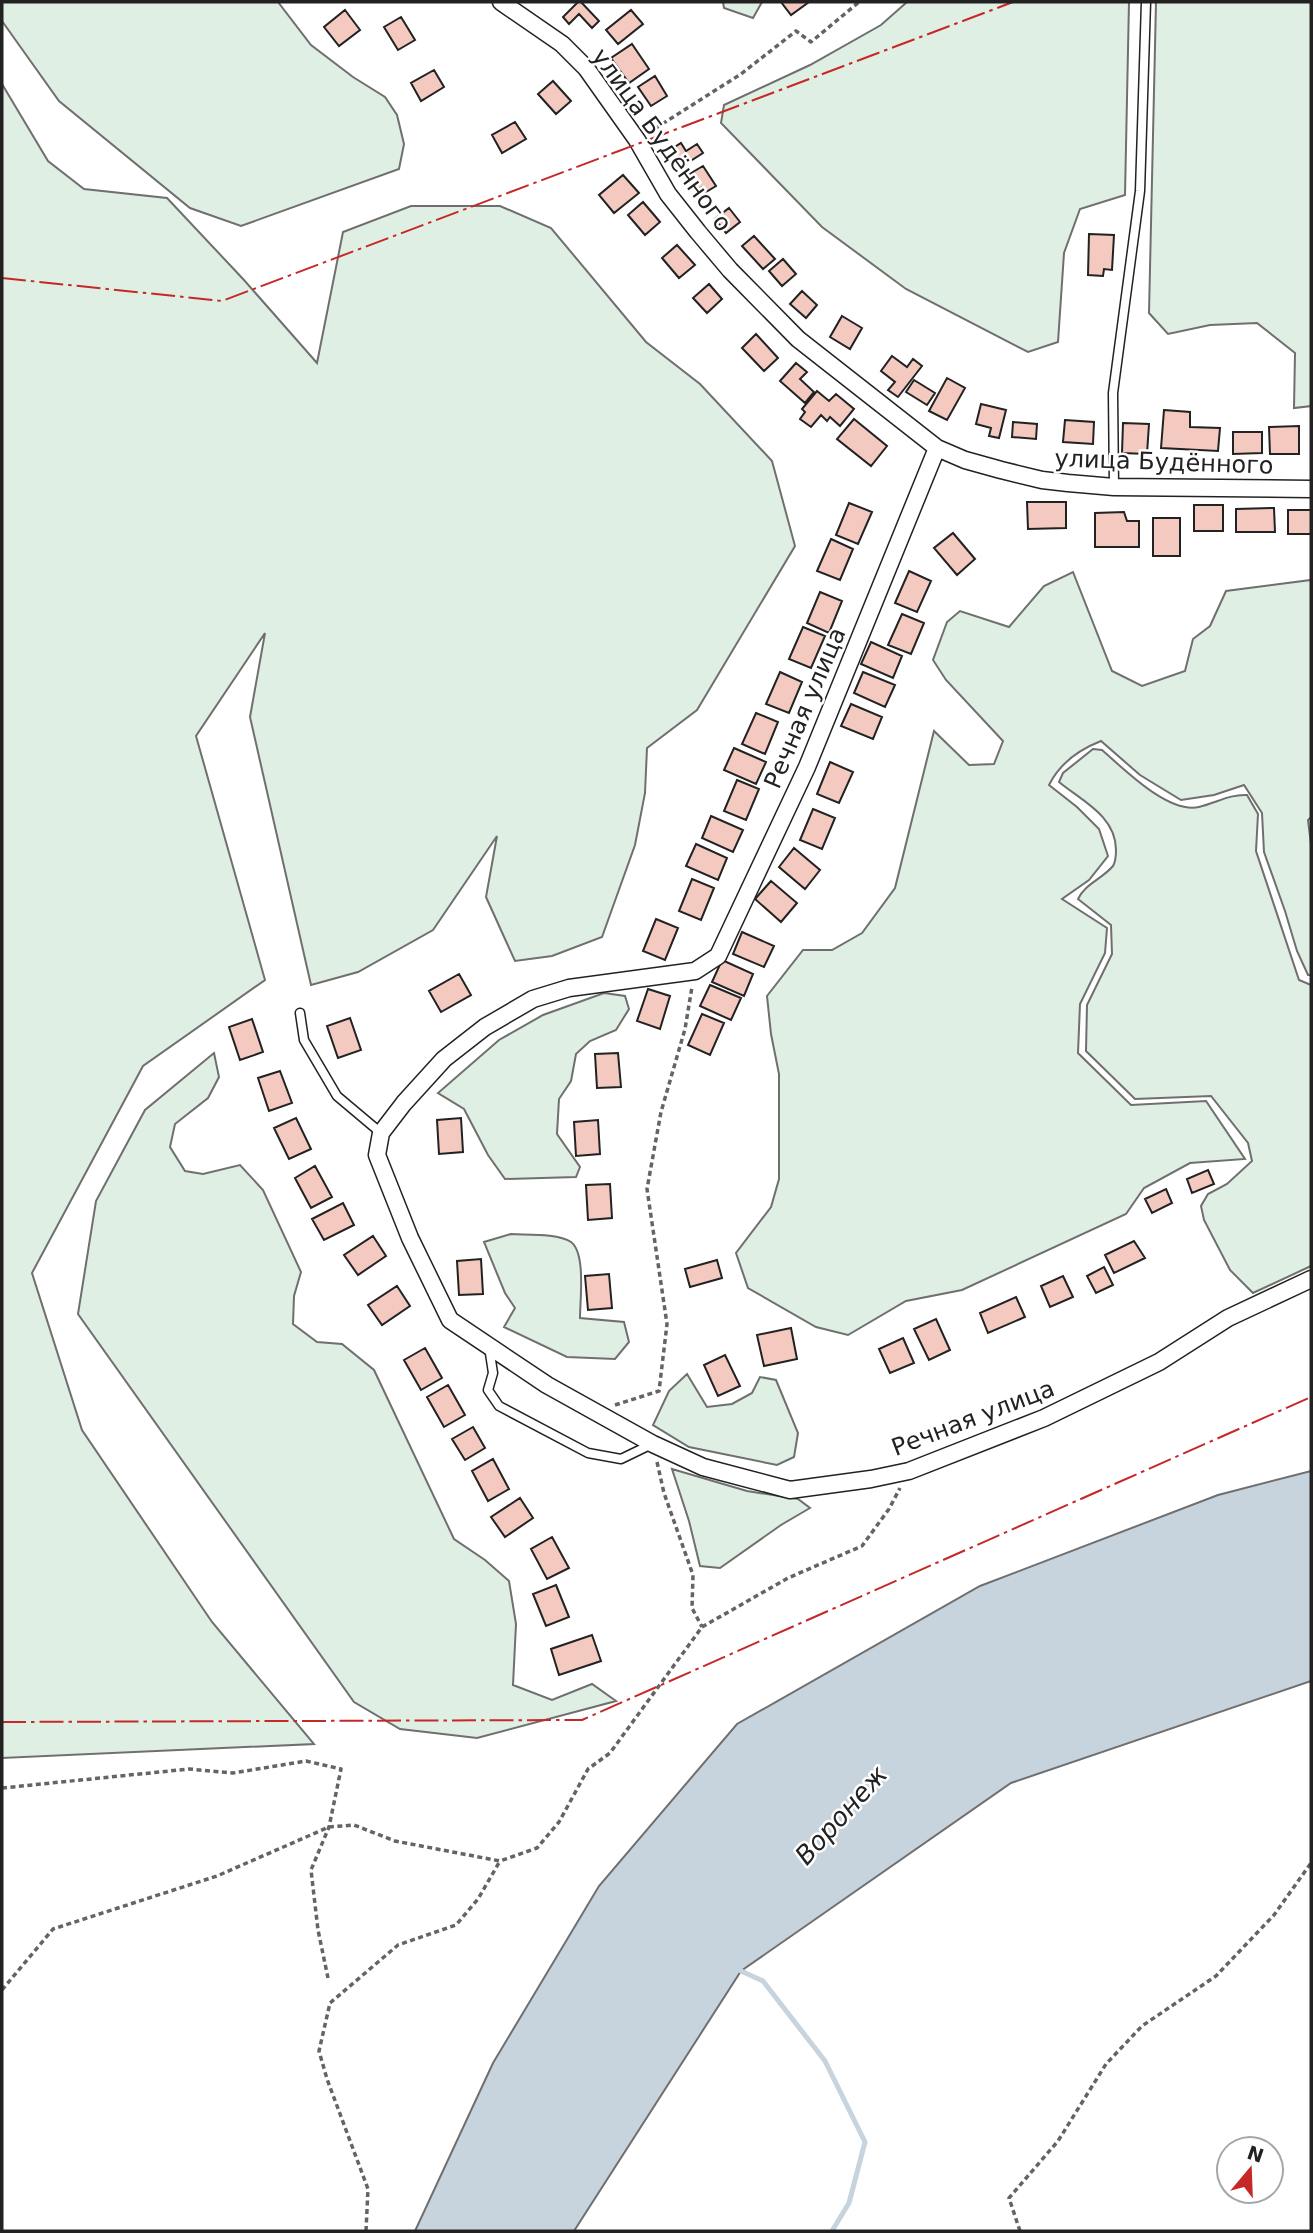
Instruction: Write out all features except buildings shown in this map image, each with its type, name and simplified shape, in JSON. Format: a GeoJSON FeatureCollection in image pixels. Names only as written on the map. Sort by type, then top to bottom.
{"type":"FeatureCollection","features":[{"type":"Feature","properties":{"kind":"street","name":"улица Будённого"},"geometry":{"type":"LineString","coordinates":[[500,2],[562,44],[586,68],[637,140],[668,194],[740,280],[798,339],[937,449],[965,460],[1042,480],[1114,487],[1311,489]]}},
{"type":"Feature","properties":{"kind":"street","name":"Речная улица"},"geometry":{"type":"LineString","coordinates":[[695,971],[718,956],[807,767],[937,449]]}},
{"type":"Feature","properties":{"kind":"street"},"geometry":{"type":"LineString","coordinates":[[381,1133],[444,1059],[485,1027],[533,999],[569,988],[695,971]]}},
{"type":"Feature","properties":{"kind":"street","name":"Речная улица"},"geometry":{"type":"LineString","coordinates":[[381,1133],[377,1155],[410,1238],[450,1320],[547,1385],[653,1444],[703,1467],[790,1490],[909,1471],[1044,1418],[1159,1362],[1228,1318],[1311,1279]]}},
{"type":"Feature","properties":{"kind":"lane"},"geometry":{"type":"LineString","coordinates":[[1114,487],[1113,393],[1140,191],[1146,2]]}},
{"type":"Feature","properties":{"kind":"lane"},"geometry":{"type":"LineString","coordinates":[[300,1013],[304,1040],[337,1096],[381,1133]]}},
{"type":"Feature","properties":{"kind":"lane"},"geometry":{"type":"LineString","coordinates":[[489,1347],[493,1373],[488,1390],[499,1406],[588,1453],[621,1459],[653,1444]]}},
{"type":"Feature","properties":{"kind":"path"},"geometry":{"type":"LineString","coordinates":[[637,140],[741,74],[796,32],[811,42],[859,2]]}},
{"type":"Feature","properties":{"kind":"path"},"geometry":{"type":"LineString","coordinates":[[596,1411],[659,1391],[667,1324],[647,1189],[661,1112],[685,1029],[695,971]]}},
{"type":"Feature","properties":{"kind":"path"},"geometry":{"type":"LineString","coordinates":[[653,1444],[664,1493],[693,1575],[692,1608],[702,1627]]}},
{"type":"Feature","properties":{"kind":"path"},"geometry":{"type":"LineString","coordinates":[[2,1990],[52,1929],[216,1876],[329,1826],[354,1825],[395,1841],[500,1861],[537,1848],[559,1822],[587,1769],[610,1753],[702,1627],[788,1578],[862,1546],[889,1509],[909,1471]]}},
{"type":"Feature","properties":{"kind":"path"},"geometry":{"type":"LineString","coordinates":[[2,1788],[189,1769],[233,1773],[306,1760],[341,1769],[329,1826],[311,1870],[318,1930],[328,1978]]}},
{"type":"Feature","properties":{"kind":"path"},"geometry":{"type":"LineString","coordinates":[[366,2231],[368,2189],[319,2052],[330,2003],[398,1944],[456,1925],[478,1899],[500,1861]]}},
{"type":"Feature","properties":{"kind":"path"},"geometry":{"type":"LineString","coordinates":[[1020,2231],[1009,2198],[1058,2141],[1106,2064],[1142,2026],[1216,1976],[1274,1915],[1311,1863]]}},
{"type":"Feature","properties":{"kind":"green space"},"geometry":{"type":"Polygon","coordinates":[[[2,2],[278,2],[311,45],[385,97],[397,115],[404,144],[399,169],[241,226],[190,208],[59,101],[2,21],[2,2]]]}},
{"type":"Feature","properties":{"kind":"green space"},"geometry":{"type":"Polygon","coordinates":[[[723,2],[762,2],[753,18],[724,8],[723,2]]]}},
{"type":"Feature","properties":{"kind":"green space"},"geometry":{"type":"Polygon","coordinates":[[[907,2],[1129,2],[1125,195],[1080,209],[1064,253],[1058,342],[1028,352],[906,289],[822,227],[721,123],[724,105],[810,65],[881,25],[907,2]]]}},
{"type":"Feature","properties":{"kind":"green space"},"geometry":{"type":"Polygon","coordinates":[[[1156,2],[1311,2],[1311,406],[1294,408],[1295,353],[1257,323],[1210,325],[1168,334],[1149,313],[1156,2]]]}},
{"type":"Feature","properties":{"kind":"green space"},"geometry":{"type":"Polygon","coordinates":[[[2,84],[48,161],[84,189],[167,198],[317,363],[343,232],[411,206],[500,206],[551,228],[646,342],[700,384],[772,461],[795,546],[697,710],[647,748],[645,793],[635,845],[602,937],[552,956],[515,961],[486,897],[497,836],[433,930],[358,972],[311,985],[250,717],[265,633],[196,736],[265,980],[143,1066],[32,1273],[82,1430],[212,1622],[314,1744],[2,1758],[2,84]]]}},
{"type":"Feature","properties":{"kind":"green space"},"geometry":{"type":"Polygon","coordinates":[[[1073,572],[1112,671],[1142,686],[1185,671],[1193,639],[1210,626],[1226,591],[1311,580],[1311,817],[1308,820],[1311,844],[1311,975],[1308,975],[1297,951],[1264,852],[1262,813],[1244,785],[1214,795],[1181,800],[1140,775],[1101,741],[1077,753],[1064,764],[1049,785],[1099,829],[1108,856],[1089,880],[1062,899],[1107,928],[1105,953],[1080,1004],[1078,1053],[1131,1105],[1206,1101],[1245,1159],[1190,1163],[1144,1188],[1126,1214],[962,1290],[906,1301],[848,1335],[816,1327],[748,1288],[736,1253],[771,1207],[779,1179],[779,1074],[767,996],[803,950],[832,950],[862,933],[895,888],[934,731],[969,765],[994,764],[1003,741],[946,680],[933,660],[947,622],[960,611],[1009,627],[1044,586],[1073,572]]]}},
{"type":"Feature","properties":{"kind":"green space"},"geometry":{"type":"Polygon","coordinates":[[[1093,749],[1102,750],[1147,788],[1174,804],[1199,807],[1229,797],[1247,795],[1258,814],[1256,851],[1299,980],[1311,985],[1311,1266],[1253,1293],[1230,1270],[1204,1220],[1201,1206],[1208,1194],[1227,1184],[1252,1161],[1248,1143],[1211,1096],[1135,1099],[1086,1051],[1087,1005],[1112,954],[1111,925],[1078,899],[1085,889],[1113,866],[1116,850],[1114,838],[1104,819],[1059,782],[1063,773],[1093,749]]]}},
{"type":"Feature","properties":{"kind":"green space"},"geometry":{"type":"Polygon","coordinates":[[[604,993],[625,996],[629,1009],[616,1030],[590,1041],[576,1054],[571,1081],[559,1099],[557,1134],[580,1167],[576,1177],[505,1179],[488,1155],[464,1109],[438,1093],[499,1040],[543,1015],[604,993]]]}},
{"type":"Feature","properties":{"kind":"green space"},"geometry":{"type":"Polygon","coordinates":[[[214,1053],[219,1077],[208,1098],[175,1124],[170,1147],[185,1171],[203,1174],[240,1165],[263,1190],[301,1272],[294,1296],[293,1324],[317,1342],[342,1344],[374,1370],[454,1539],[485,1560],[509,1581],[516,1624],[513,1685],[552,1700],[592,1684],[616,1701],[477,1738],[400,1729],[354,1702],[78,1314],[96,1201],[145,1110],[214,1053]]]}},
{"type":"Feature","properties":{"kind":"green space"},"geometry":{"type":"Polygon","coordinates":[[[511,1234],[565,1239],[576,1248],[580,1266],[580,1318],[624,1322],[629,1342],[615,1359],[567,1357],[504,1327],[515,1308],[505,1293],[484,1242],[511,1234]]]}},
{"type":"Feature","properties":{"kind":"green space"},"geometry":{"type":"Polygon","coordinates":[[[687,1374],[707,1407],[732,1404],[752,1393],[760,1377],[776,1380],[798,1433],[794,1457],[777,1465],[689,1447],[653,1425],[669,1391],[687,1374]]]}},
{"type":"Feature","properties":{"kind":"green space"},"geometry":{"type":"Polygon","coordinates":[[[672,1469],[747,1491],[798,1499],[810,1508],[720,1568],[700,1566],[672,1469]]]}},
{"type":"Feature","properties":{"kind":"water","name":"Воронеж"},"geometry":{"type":"Polygon","coordinates":[[[1311,1471],[1311,1681],[1011,1783],[741,1971],[574,2231],[415,2231],[493,2063],[599,1886],[737,1724],[980,1586],[1218,1495],[1311,1471]]]}},
{"type":"Feature","properties":{"kind":"waterway"},"geometry":{"type":"LineString","coordinates":[[741,1971],[763,1981],[825,2061],[865,2142],[849,2203],[832,2231]]}},
{"type":"Feature","properties":{"kind":"power"},"geometry":{"type":"LineString","coordinates":[[2,278],[222,301],[1013,2]]}},
{"type":"Feature","properties":{"kind":"power"},"geometry":{"type":"LineString","coordinates":[[2,1722],[582,1720],[1311,1397]]}}]}
